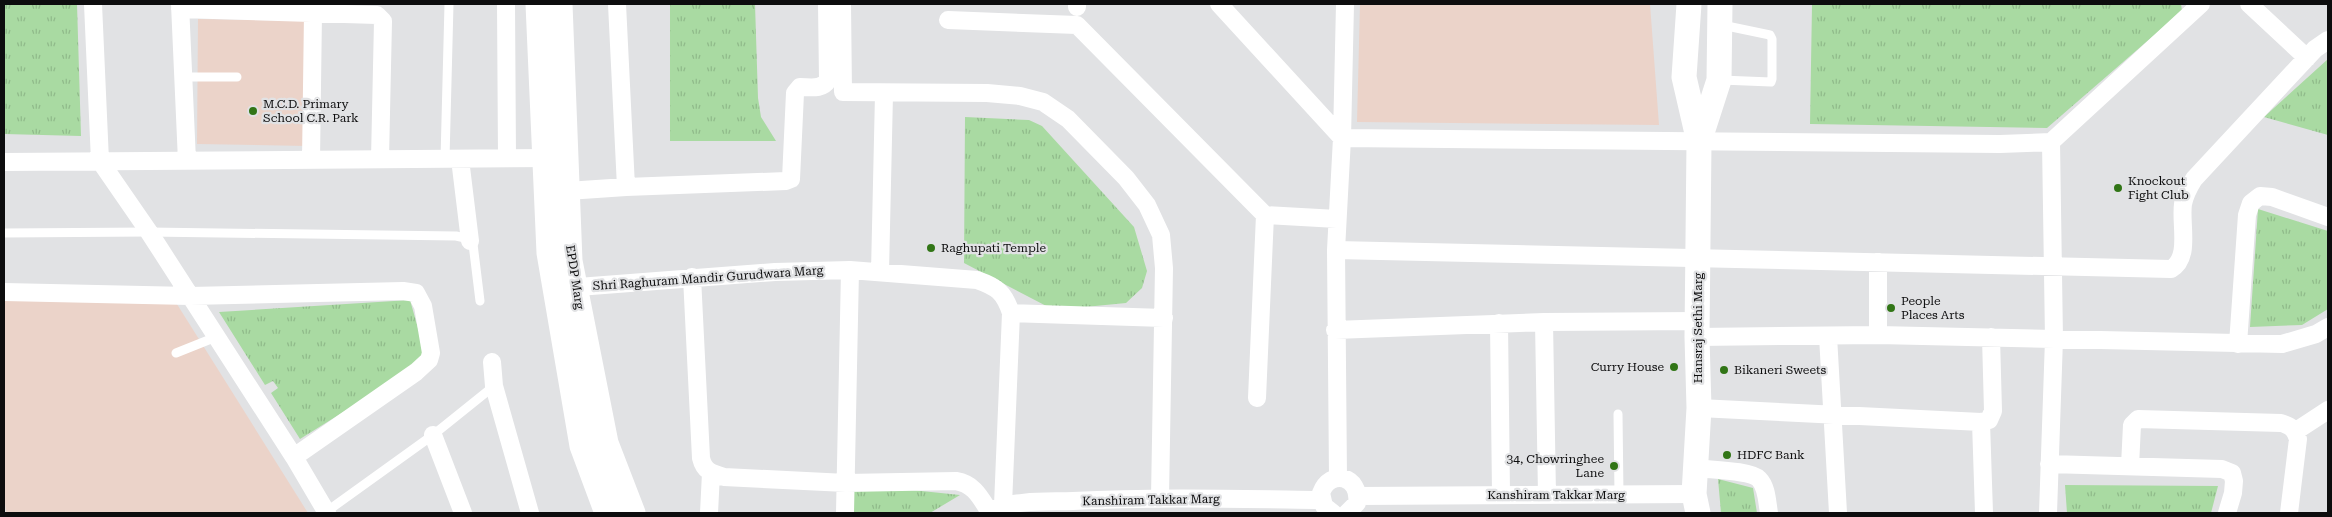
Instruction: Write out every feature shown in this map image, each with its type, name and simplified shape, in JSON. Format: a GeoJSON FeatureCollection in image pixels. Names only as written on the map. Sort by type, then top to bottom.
{"type":"FeatureCollection","features":[{"type":"Feature","properties":{"kind":"main road","name":"EPDP Marg"},"geometry":{"type":"LineString","coordinates":[[538,4],[556,158],[567,191],[570,261],[565,288],[582,446],[607,513]]}},
{"type":"Feature","properties":{"kind":"main road","name":"EPDP Marg"},"geometry":{"type":"LineString","coordinates":[[560,4],[556,158],[549,253],[565,288],[606,443],[633,513]]}},
{"type":"Feature","properties":{"kind":"main road","name":"Hansraj Sethi Marg"},"geometry":{"type":"LineString","coordinates":[[1689,4],[1684,76],[1699,142],[1697,258],[1699,408],[1696,504]]}},
{"type":"Feature","properties":{"kind":"main road","name":"Hansraj Sethi Marg"},"geometry":{"type":"LineString","coordinates":[[1699,142],[1718,80],[1720,14]]}},
{"type":"Feature","properties":{"kind":"street"},"geometry":{"type":"LineString","coordinates":[[93,4],[100,162],[149,232],[294,457],[326,512]]}},
{"type":"Feature","properties":{"kind":"street"},"geometry":{"type":"LineString","coordinates":[[506,4],[507,158]]}},
{"type":"Feature","properties":{"kind":"street"},"geometry":{"type":"LineString","coordinates":[[617,4],[626,187]]}},
{"type":"Feature","properties":{"kind":"street"},"geometry":{"type":"LineString","coordinates":[[567,191],[786,181],[791,179],[796,89],[800,87],[823,86],[828,80],[827,4]]}},
{"type":"Feature","properties":{"kind":"street"},"geometry":{"type":"LineString","coordinates":[[842,4],[843,92],[884,94],[987,93],[1020,96],[1043,102],[1068,119],[1126,178],[1147,205],[1161,235],[1164,268],[1160,497]]}},
{"type":"Feature","properties":{"kind":"street"},"geometry":{"type":"LineString","coordinates":[[1219,4],[1342,138],[2000,144],[2051,142],[2201,4]]}},
{"type":"Feature","properties":{"kind":"street"},"geometry":{"type":"LineString","coordinates":[[1338,478],[1335,330],[1336,250],[1342,138],[1345,4]]}},
{"type":"Feature","properties":{"kind":"street"},"geometry":{"type":"LineString","coordinates":[[2249,4],[2307,58]]}},
{"type":"Feature","properties":{"kind":"street"},"geometry":{"type":"LineString","coordinates":[[187,161],[180,6],[377,15],[383,21],[380,159]]}},
{"type":"Feature","properties":{"kind":"street"},"geometry":{"type":"LineString","coordinates":[[311,160],[313,13]]}},
{"type":"Feature","properties":{"kind":"street"},"geometry":{"type":"LineString","coordinates":[[948,20],[1077,24],[1265,215],[1337,219]]}},
{"type":"Feature","properties":{"kind":"street"},"geometry":{"type":"LineString","coordinates":[[1336,250],[2170,269],[2178,265],[2182,257],[2183,204],[2186,192],[2194,179],[2315,49],[2328,40]]}},
{"type":"Feature","properties":{"kind":"street"},"geometry":{"type":"LineString","coordinates":[[880,272],[884,94]]}},
{"type":"Feature","properties":{"kind":"street"},"geometry":{"type":"LineString","coordinates":[[2048,513],[2054,339],[2051,142]]}},
{"type":"Feature","properties":{"kind":"street"},"geometry":{"type":"LineString","coordinates":[[4,162],[556,158]]}},
{"type":"Feature","properties":{"kind":"street"},"geometry":{"type":"LineString","coordinates":[[453,159],[470,241]]}},
{"type":"Feature","properties":{"kind":"street"},"geometry":{"type":"LineString","coordinates":[[2238,344],[2247,215],[2251,203],[2260,196],[2272,198],[2328,217]]}},
{"type":"Feature","properties":{"kind":"street"},"geometry":{"type":"LineString","coordinates":[[1257,398],[1265,215]]}},
{"type":"Feature","properties":{"kind":"street"},"geometry":{"type":"LineString","coordinates":[[1878,262],[1878,336]]}},
{"type":"Feature","properties":{"kind":"street"},"geometry":{"type":"LineString","coordinates":[[845,513],[850,270]]}},
{"type":"Feature","properties":{"kind":"street","name":"Shri Raghuram Mandir Gurudwara Marg"},"geometry":{"type":"LineString","coordinates":[[565,288],[692,277],[850,270],[977,280],[993,285],[1006,298],[1011,313]]}},
{"type":"Feature","properties":{"kind":"street"},"geometry":{"type":"LineString","coordinates":[[692,277],[701,458],[704,468],[711,474],[724,477],[846,483],[965,483],[975,489],[991,510]]}},
{"type":"Feature","properties":{"kind":"street"},"geometry":{"type":"LineString","coordinates":[[4,292],[190,296],[411,291],[419,296],[431,353],[429,360],[416,372],[294,457]]}},
{"type":"Feature","properties":{"kind":"street"},"geometry":{"type":"LineString","coordinates":[[991,510],[1011,313],[1164,318]]}},
{"type":"Feature","properties":{"kind":"street"},"geometry":{"type":"LineString","coordinates":[[1335,330],[1544,322],[1828,336],[1991,337],[2282,344],[2316,334],[2328,327]]}},
{"type":"Feature","properties":{"kind":"street"},"geometry":{"type":"LineString","coordinates":[[1544,322],[1547,495]]}},
{"type":"Feature","properties":{"kind":"street"},"geometry":{"type":"LineString","coordinates":[[1498,323],[1501,494]]}},
{"type":"Feature","properties":{"kind":"street"},"geometry":{"type":"LineString","coordinates":[[1828,336],[1831,416],[1838,513]]}},
{"type":"Feature","properties":{"kind":"street"},"geometry":{"type":"LineString","coordinates":[[1699,408],[1981,422],[1989,420],[1994,411],[1991,337]]}},
{"type":"Feature","properties":{"kind":"street"},"geometry":{"type":"LineString","coordinates":[[492,362],[494,386],[530,513]]}},
{"type":"Feature","properties":{"kind":"street"},"geometry":{"type":"LineString","coordinates":[[2296,431],[2328,410]]}},
{"type":"Feature","properties":{"kind":"street"},"geometry":{"type":"LineString","coordinates":[[2130,466],[2132,425],[2138,419],[2281,423],[2296,431],[2298,439],[2289,513]]}},
{"type":"Feature","properties":{"kind":"street"},"geometry":{"type":"LineString","coordinates":[[1981,422],[1984,513]]}},
{"type":"Feature","properties":{"kind":"street"},"geometry":{"type":"LineString","coordinates":[[432,436],[462,513]]}},
{"type":"Feature","properties":{"kind":"street"},"geometry":{"type":"LineString","coordinates":[[2049,464],[2214,468],[2228,470],[2232,473],[2234,481],[2227,513]]}},
{"type":"Feature","properties":{"kind":"street"},"geometry":{"type":"LineString","coordinates":[[1696,468],[1746,473],[1758,477],[1764,487],[1769,513]]}},
{"type":"Feature","properties":{"kind":"street"},"geometry":{"type":"LineString","coordinates":[[709,513],[711,474]]}},
{"type":"Feature","properties":{"kind":"street"},"geometry":{"type":"LineString","coordinates":[[1327,507],[1324,487],[1330,481],[1338,478],[1351,481],[1356,488],[1358,496],[1354,509],[1347,513]]}},
{"type":"Feature","properties":{"kind":"street","name":"Kanshiram Takkar Marg"},"geometry":{"type":"LineString","coordinates":[[1358,496],[1619,495],[1696,504]]}},
{"type":"Feature","properties":{"kind":"street","name":"Kanshiram Takkar Marg"},"geometry":{"type":"LineString","coordinates":[[991,510],[1133,506],[1160,497],[1327,507]]}},
{"type":"Feature","properties":{"kind":"lane"},"geometry":{"type":"LineString","coordinates":[[449,4],[453,159]]}},
{"type":"Feature","properties":{"kind":"lane"},"geometry":{"type":"LineString","coordinates":[[1718,80],[1763,83],[1771,82],[1772,79],[1772,39],[1770,35],[1720,14]]}},
{"type":"Feature","properties":{"kind":"lane"},"geometry":{"type":"LineString","coordinates":[[183,77],[237,77]]}},
{"type":"Feature","properties":{"kind":"lane"},"geometry":{"type":"LineString","coordinates":[[4,233],[149,232],[456,236],[474,244],[480,300]]}},
{"type":"Feature","properties":{"kind":"lane"},"geometry":{"type":"LineString","coordinates":[[176,353],[216,337]]}},
{"type":"Feature","properties":{"kind":"lane"},"geometry":{"type":"LineString","coordinates":[[326,512],[432,436],[494,386]]}},
{"type":"Feature","properties":{"kind":"lane"},"geometry":{"type":"LineString","coordinates":[[1618,414],[1619,495]]}},
{"type":"Feature","properties":{"kind":"shaded area"},"geometry":{"type":"Polygon","coordinates":[[[1360,4],[1650,4],[1659,125],[1357,122],[1360,4]]]}},
{"type":"Feature","properties":{"kind":"shaded area","name":"M.C.D. Primary School C.R. Park"},"geometry":{"type":"Polygon","coordinates":[[[198,19],[310,21],[308,146],[197,144],[198,19]]]}},
{"type":"Feature","properties":{"kind":"shaded area"},"geometry":{"type":"Polygon","coordinates":[[[4,297],[175,301],[308,513],[6,513],[4,494],[4,297]]]}},
{"type":"Feature","properties":{"kind":"green space"},"geometry":{"type":"Polygon","coordinates":[[[4,4],[77,4],[81,136],[4,134],[4,4]]]}},
{"type":"Feature","properties":{"kind":"green space"},"geometry":{"type":"Polygon","coordinates":[[[670,4],[755,4],[758,98],[761,117],[776,141],[670,141],[670,4]]]}},
{"type":"Feature","properties":{"kind":"green space"},"geometry":{"type":"Polygon","coordinates":[[[1748,4],[2181,4],[2182,11],[2047,128],[1810,124],[1812,5],[1748,4]]]}},
{"type":"Feature","properties":{"kind":"green space"},"geometry":{"type":"Polygon","coordinates":[[[2328,59],[2328,135],[2264,117],[2328,59]]]}},
{"type":"Feature","properties":{"kind":"green space"},"geometry":{"type":"Polygon","coordinates":[[[965,117],[1029,120],[1042,126],[1134,227],[1147,271],[1142,288],[1126,303],[1054,310],[964,263],[965,117]]]}},
{"type":"Feature","properties":{"kind":"green space"},"geometry":{"type":"Polygon","coordinates":[[[2258,209],[2328,231],[2328,309],[2302,325],[2250,327],[2258,209]]]}},
{"type":"Feature","properties":{"kind":"green space"},"geometry":{"type":"Polygon","coordinates":[[[410,300],[427,360],[300,439],[271,393],[278,388],[273,381],[265,385],[219,312],[410,300]]]}},
{"type":"Feature","properties":{"kind":"green space"},"geometry":{"type":"Polygon","coordinates":[[[1718,479],[1753,488],[1757,513],[1721,513],[1718,479]]]}},
{"type":"Feature","properties":{"kind":"green space"},"geometry":{"type":"Polygon","coordinates":[[[854,484],[960,495],[930,513],[853,513],[854,484]]]}},
{"type":"Feature","properties":{"kind":"green space"},"geometry":{"type":"Polygon","coordinates":[[[2065,485],[2218,486],[2211,513],[2067,513],[2065,485]]]}},
{"type":"Feature","properties":{"kind":"place","name":"M.C.D. Primary School C.R. Park"},"geometry":{"type":"Point","coordinates":[253,111]}},
{"type":"Feature","properties":{"kind":"place","name":"Knockout Fight Club"},"geometry":{"type":"Point","coordinates":[2118,188]}},
{"type":"Feature","properties":{"kind":"place","name":"Raghupati Temple"},"geometry":{"type":"Point","coordinates":[931,248]}},
{"type":"Feature","properties":{"kind":"place","name":"People Places Arts"},"geometry":{"type":"Point","coordinates":[1891,308]}},
{"type":"Feature","properties":{"kind":"place","name":"Curry House"},"geometry":{"type":"Point","coordinates":[1674,367]}},
{"type":"Feature","properties":{"kind":"place","name":"Bikaneri Sweets"},"geometry":{"type":"Point","coordinates":[1724,370]}},
{"type":"Feature","properties":{"kind":"place","name":"HDFC Bank"},"geometry":{"type":"Point","coordinates":[1727,455]}},
{"type":"Feature","properties":{"kind":"place","name":"34, Chowringhee Lane"},"geometry":{"type":"Point","coordinates":[1614,466]}}]}
